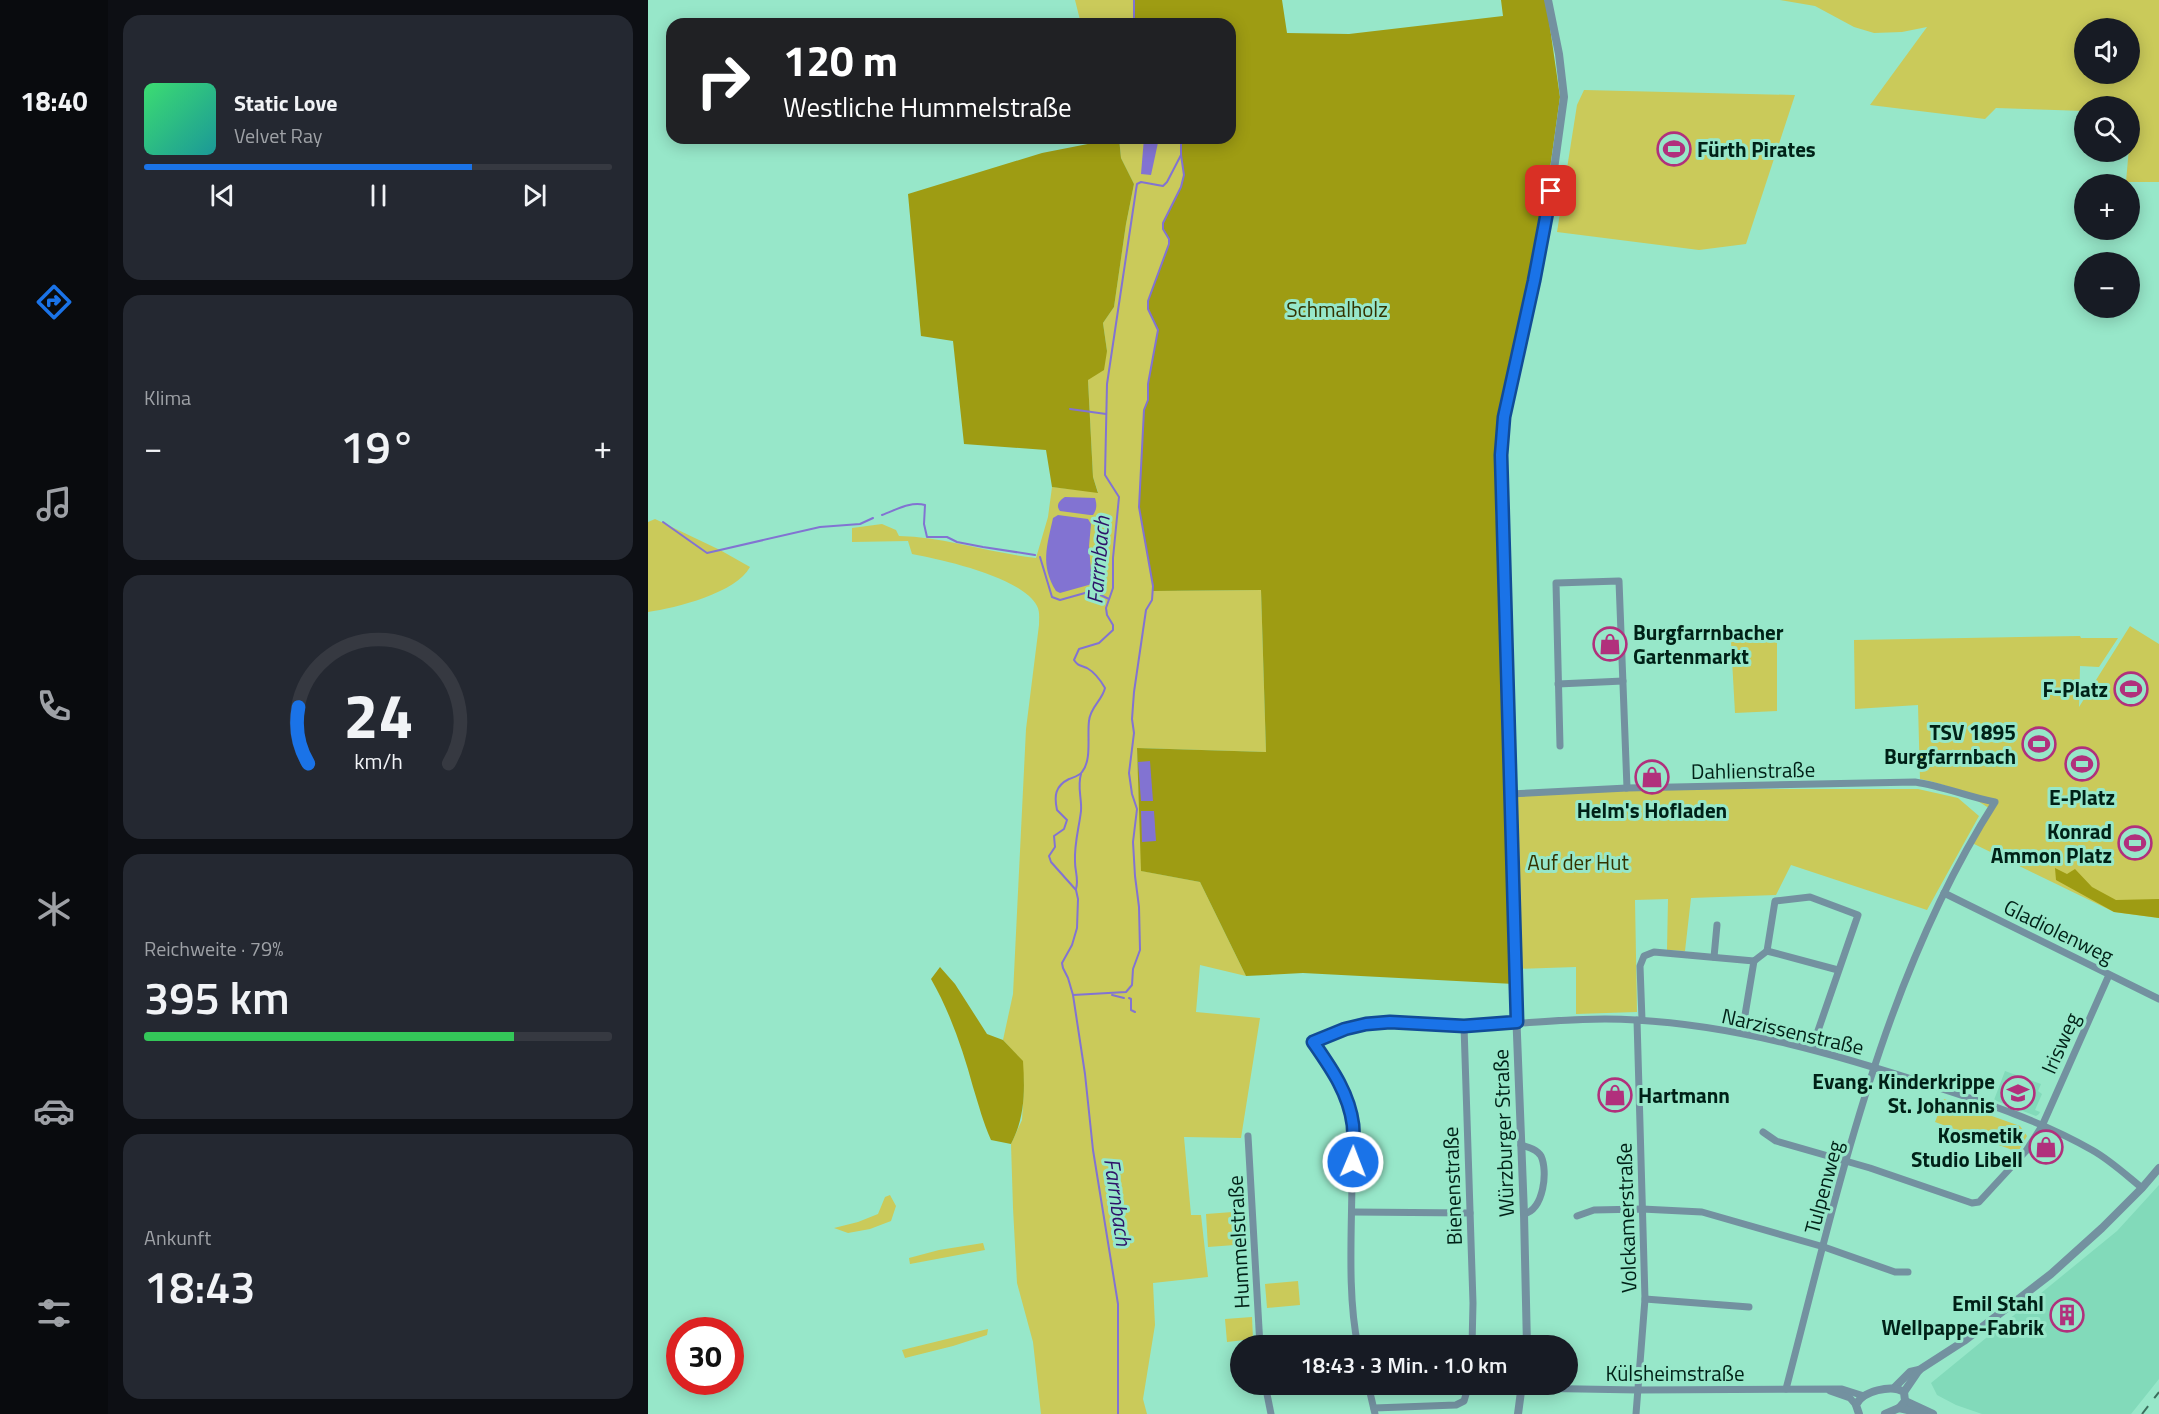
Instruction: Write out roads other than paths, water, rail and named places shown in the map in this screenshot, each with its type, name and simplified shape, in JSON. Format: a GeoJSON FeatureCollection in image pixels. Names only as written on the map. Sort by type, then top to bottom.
{"type":"FeatureCollection","features":[{"type":"Feature","properties":{"kind":"street","name":"Würzburger Straße"},"geometry":{"type":"LineString","coordinates":[[1527,1335],[1509,794],[1501,455],[1506,407],[1542,240],[1564,97],[1559,54],[1548,0]]}},
{"type":"Feature","properties":{"kind":"street"},"geometry":{"type":"LineString","coordinates":[[1560,746],[1556,583],[1619,581],[1628,788]]}},
{"type":"Feature","properties":{"kind":"street"},"geometry":{"type":"LineString","coordinates":[[1558,684],[1623,681]]}},
{"type":"Feature","properties":{"kind":"street","name":"Dahlienstraße"},"geometry":{"type":"LineString","coordinates":[[1509,794],[1628,788],[1915,782],[1933,784],[1977,799],[1995,802]]}},
{"type":"Feature","properties":{"kind":"street","name":"Tulpenweg"},"geometry":{"type":"LineString","coordinates":[[1786,1389],[1847,1161],[1875,1067],[1912,964],[1958,862],[1995,802]]}},
{"type":"Feature","properties":{"kind":"street","name":"Gladiolenweg"},"geometry":{"type":"LineString","coordinates":[[1944,893],[2159,999]]}},
{"type":"Feature","properties":{"kind":"street"},"geometry":{"type":"LineString","coordinates":[[1742,1033],[1754,962],[1767,951],[1775,901],[1810,897],[1858,915],[1812,1048]]}},
{"type":"Feature","properties":{"kind":"street"},"geometry":{"type":"LineString","coordinates":[[1717,925],[1714,957],[1754,962]]}},
{"type":"Feature","properties":{"kind":"street"},"geometry":{"type":"LineString","coordinates":[[1767,951],[1838,970]]}},
{"type":"Feature","properties":{"kind":"street","name":"Volckamerstraße"},"geometry":{"type":"LineString","coordinates":[[1636,1414],[1645,1299],[1639,1020],[1640,966],[1644,956],[1654,952],[1714,957]]}},
{"type":"Feature","properties":{"kind":"street","name":"Irisweg"},"geometry":{"type":"LineString","coordinates":[[1847,1161],[1972,1203],[1979,1202],[2026,1151],[2042,1126],[2109,975]]}},
{"type":"Feature","properties":{"kind":"street","name":"Narzissenstraße"},"geometry":{"type":"LineString","coordinates":[[1353,1212],[1351,1114],[1345,1094],[1334,1073],[1313,1042],[1345,1029],[1390,1022],[1464,1026],[1606,1018],[1639,1020],[1742,1033],[1812,1048],[1954,1093],[2042,1126],[2093,1150],[2142,1188]]}},
{"type":"Feature","properties":{"kind":"street","name":"Bienenstraße"},"geometry":{"type":"LineString","coordinates":[[1464,1026],[1472,1335]]}},
{"type":"Feature","properties":{"kind":"street"},"geometry":{"type":"LineString","coordinates":[[1763,1132],[1776,1141],[1847,1161]]}},
{"type":"Feature","properties":{"kind":"street","name":"Hummelstraße"},"geometry":{"type":"LineString","coordinates":[[1248,1136],[1259,1335]]}},
{"type":"Feature","properties":{"kind":"street"},"geometry":{"type":"LineString","coordinates":[[1521,1145],[1536,1150],[1542,1162],[1541,1198],[1534,1210],[1524,1214]]}},
{"type":"Feature","properties":{"kind":"street"},"geometry":{"type":"LineString","coordinates":[[1857,1411],[1864,1396],[1894,1388],[1910,1372],[1919,1370],[1964,1341],[2050,1274],[2102,1228],[2159,1168]]}},
{"type":"Feature","properties":{"kind":"street"},"geometry":{"type":"LineString","coordinates":[[1576,1216],[1594,1210],[1642,1209],[1702,1212],[1824,1247],[1896,1272],[1908,1272]]}},
{"type":"Feature","properties":{"kind":"street"},"geometry":{"type":"LineString","coordinates":[[1357,1335],[1352,1294],[1353,1212],[1470,1213]]}},
{"type":"Feature","properties":{"kind":"street"},"geometry":{"type":"LineString","coordinates":[[1645,1299],[1749,1307]]}},
{"type":"Feature","properties":{"kind":"street"},"geometry":{"type":"LineString","coordinates":[[1885,1414],[1903,1400],[1919,1370]]}},
{"type":"Feature","properties":{"kind":"street","name":"Külsheimstraße"},"geometry":{"type":"LineString","coordinates":[[1578,1388],[1638,1390],[1842,1389],[1864,1396]]}},
{"type":"Feature","properties":{"kind":"street"},"geometry":{"type":"LineString","coordinates":[[1894,1388],[1903,1400],[1924,1414]]}},
{"type":"Feature","properties":{"kind":"street","name":"Külsheimstraße"},"geometry":{"type":"LineString","coordinates":[[1828,1390],[1850,1398],[1857,1411]]}},
{"type":"Feature","properties":{"kind":"street"},"geometry":{"type":"LineString","coordinates":[[1267,1395],[1271,1414]]}},
{"type":"Feature","properties":{"kind":"street"},"geometry":{"type":"LineString","coordinates":[[1371,1395],[1375,1411],[1456,1405],[1464,1401],[1466,1395]]}},
{"type":"Feature","properties":{"kind":"street"},"geometry":{"type":"LineString","coordinates":[[1518,1414],[1521,1395]]}},
{"type":"Feature","properties":{"kind":"street"},"geometry":{"type":"LineString","coordinates":[[1903,1400],[1933,1414]]}},
{"type":"Feature","properties":{"kind":"waterway","name":"Farrnbach"},"geometry":{"type":"LineString","coordinates":[[1134,0],[1134,18]]}},
{"type":"Feature","properties":{"kind":"waterway","name":"Farrnbach"},"geometry":{"type":"LineString","coordinates":[[1073,995],[1126,992],[1132,985],[1133,969],[1140,950],[1133,842],[1137,809],[1129,773],[1134,733],[1132,719],[1134,692],[1146,610],[1152,600],[1153,586],[1139,507],[1144,410],[1148,400],[1148,384],[1158,330],[1148,309],[1148,301],[1169,244],[1163,223],[1181,187],[1184,175],[1181,144]]}},
{"type":"Feature","properties":{"kind":"waterway","name":"Farrnbach"},"geometry":{"type":"LineString","coordinates":[[1118,1414],[1118,1304],[1093,1150],[1073,995],[1062,963],[1072,945],[1077,928],[1078,899],[1076,890],[1051,862],[1049,856],[1055,847],[1054,836],[1064,829],[1067,820],[1057,810],[1058,788],[1082,772],[1085,767],[1088,755],[1090,716],[1105,688],[1092,672],[1074,660],[1079,649],[1099,643],[1113,630],[1106,608],[1113,588],[1113,558],[1119,497],[1105,475],[1107,384],[1137,184],[1141,182],[1163,186],[1181,155]]}},
{"type":"Feature","properties":{"kind":"waterway"},"geometry":{"type":"LineString","coordinates":[[1070,409],[1106,414]]}},
{"type":"Feature","properties":{"kind":"waterway"},"geometry":{"type":"LineString","coordinates":[[882,515],[908,505],[925,505],[924,524],[927,537],[947,537],[957,542],[1035,555]]}},
{"type":"Feature","properties":{"kind":"waterway"},"geometry":{"type":"LineString","coordinates":[[663,522],[707,553],[820,527],[860,524],[873,518]]}},
{"type":"Feature","properties":{"kind":"waterway"},"geometry":{"type":"LineString","coordinates":[[1040,557],[1052,597],[1060,600],[1092,591],[1109,599]]}},
{"type":"Feature","properties":{"kind":"waterway"},"geometry":{"type":"LineString","coordinates":[[1076,889],[1075,855],[1081,811],[1079,783],[1081,774]]}},
{"type":"Feature","properties":{"kind":"waterway"},"geometry":{"type":"LineString","coordinates":[[1112,995],[1124,998]]}},
{"type":"Feature","properties":{"kind":"waterway"},"geometry":{"type":"LineString","coordinates":[[1129,998],[1131,999],[1131,1010],[1135,1012]]}},
{"type":"Feature","properties":{"kind":"railway"},"geometry":{"type":"LineString","coordinates":[[2142,1414],[2159,1392]]}},
{"type":"Feature","properties":{"kind":"place","name":"Fürth Pirates"},"geometry":{"type":"Point","coordinates":[1674,149]}},
{"type":"Feature","properties":{"kind":"place","name":"Burgfarrnbacher Gartenmarkt"},"geometry":{"type":"Point","coordinates":[1610,644]}},
{"type":"Feature","properties":{"kind":"place","name":"F-Platz"},"geometry":{"type":"Point","coordinates":[2131,689]}},
{"type":"Feature","properties":{"kind":"place","name":"TSV 1895 Burgfarrnbach"},"geometry":{"type":"Point","coordinates":[2039,744]}},
{"type":"Feature","properties":{"kind":"place","name":"E-Platz"},"geometry":{"type":"Point","coordinates":[2082,764]}},
{"type":"Feature","properties":{"kind":"place","name":"Helm's Hofladen"},"geometry":{"type":"Point","coordinates":[1652,777]}},
{"type":"Feature","properties":{"kind":"place","name":"Konrad Ammon Platz"},"geometry":{"type":"Point","coordinates":[2135,843]}},
{"type":"Feature","properties":{"kind":"place","name":"Evang. Kinderkrippe St. Johannis"},"geometry":{"type":"Point","coordinates":[2018,1093]}},
{"type":"Feature","properties":{"kind":"place","name":"Hartmann"},"geometry":{"type":"Point","coordinates":[1615,1095]}},
{"type":"Feature","properties":{"kind":"place","name":"Kosmetik Studio Libell"},"geometry":{"type":"Point","coordinates":[2046,1147]}},
{"type":"Feature","properties":{"kind":"place","name":"Emil Stahl Wellpappe-Fabrik"},"geometry":{"type":"Point","coordinates":[2067,1315]}},
{"type":"Feature","properties":{"kind":"park label","name":"Schmalholz"},"geometry":{"type":"Point","coordinates":[1337,309]}},
{"type":"Feature","properties":{"kind":"park label","name":"Auf der Hut"},"geometry":{"type":"Point","coordinates":[1578,862]}}]}
